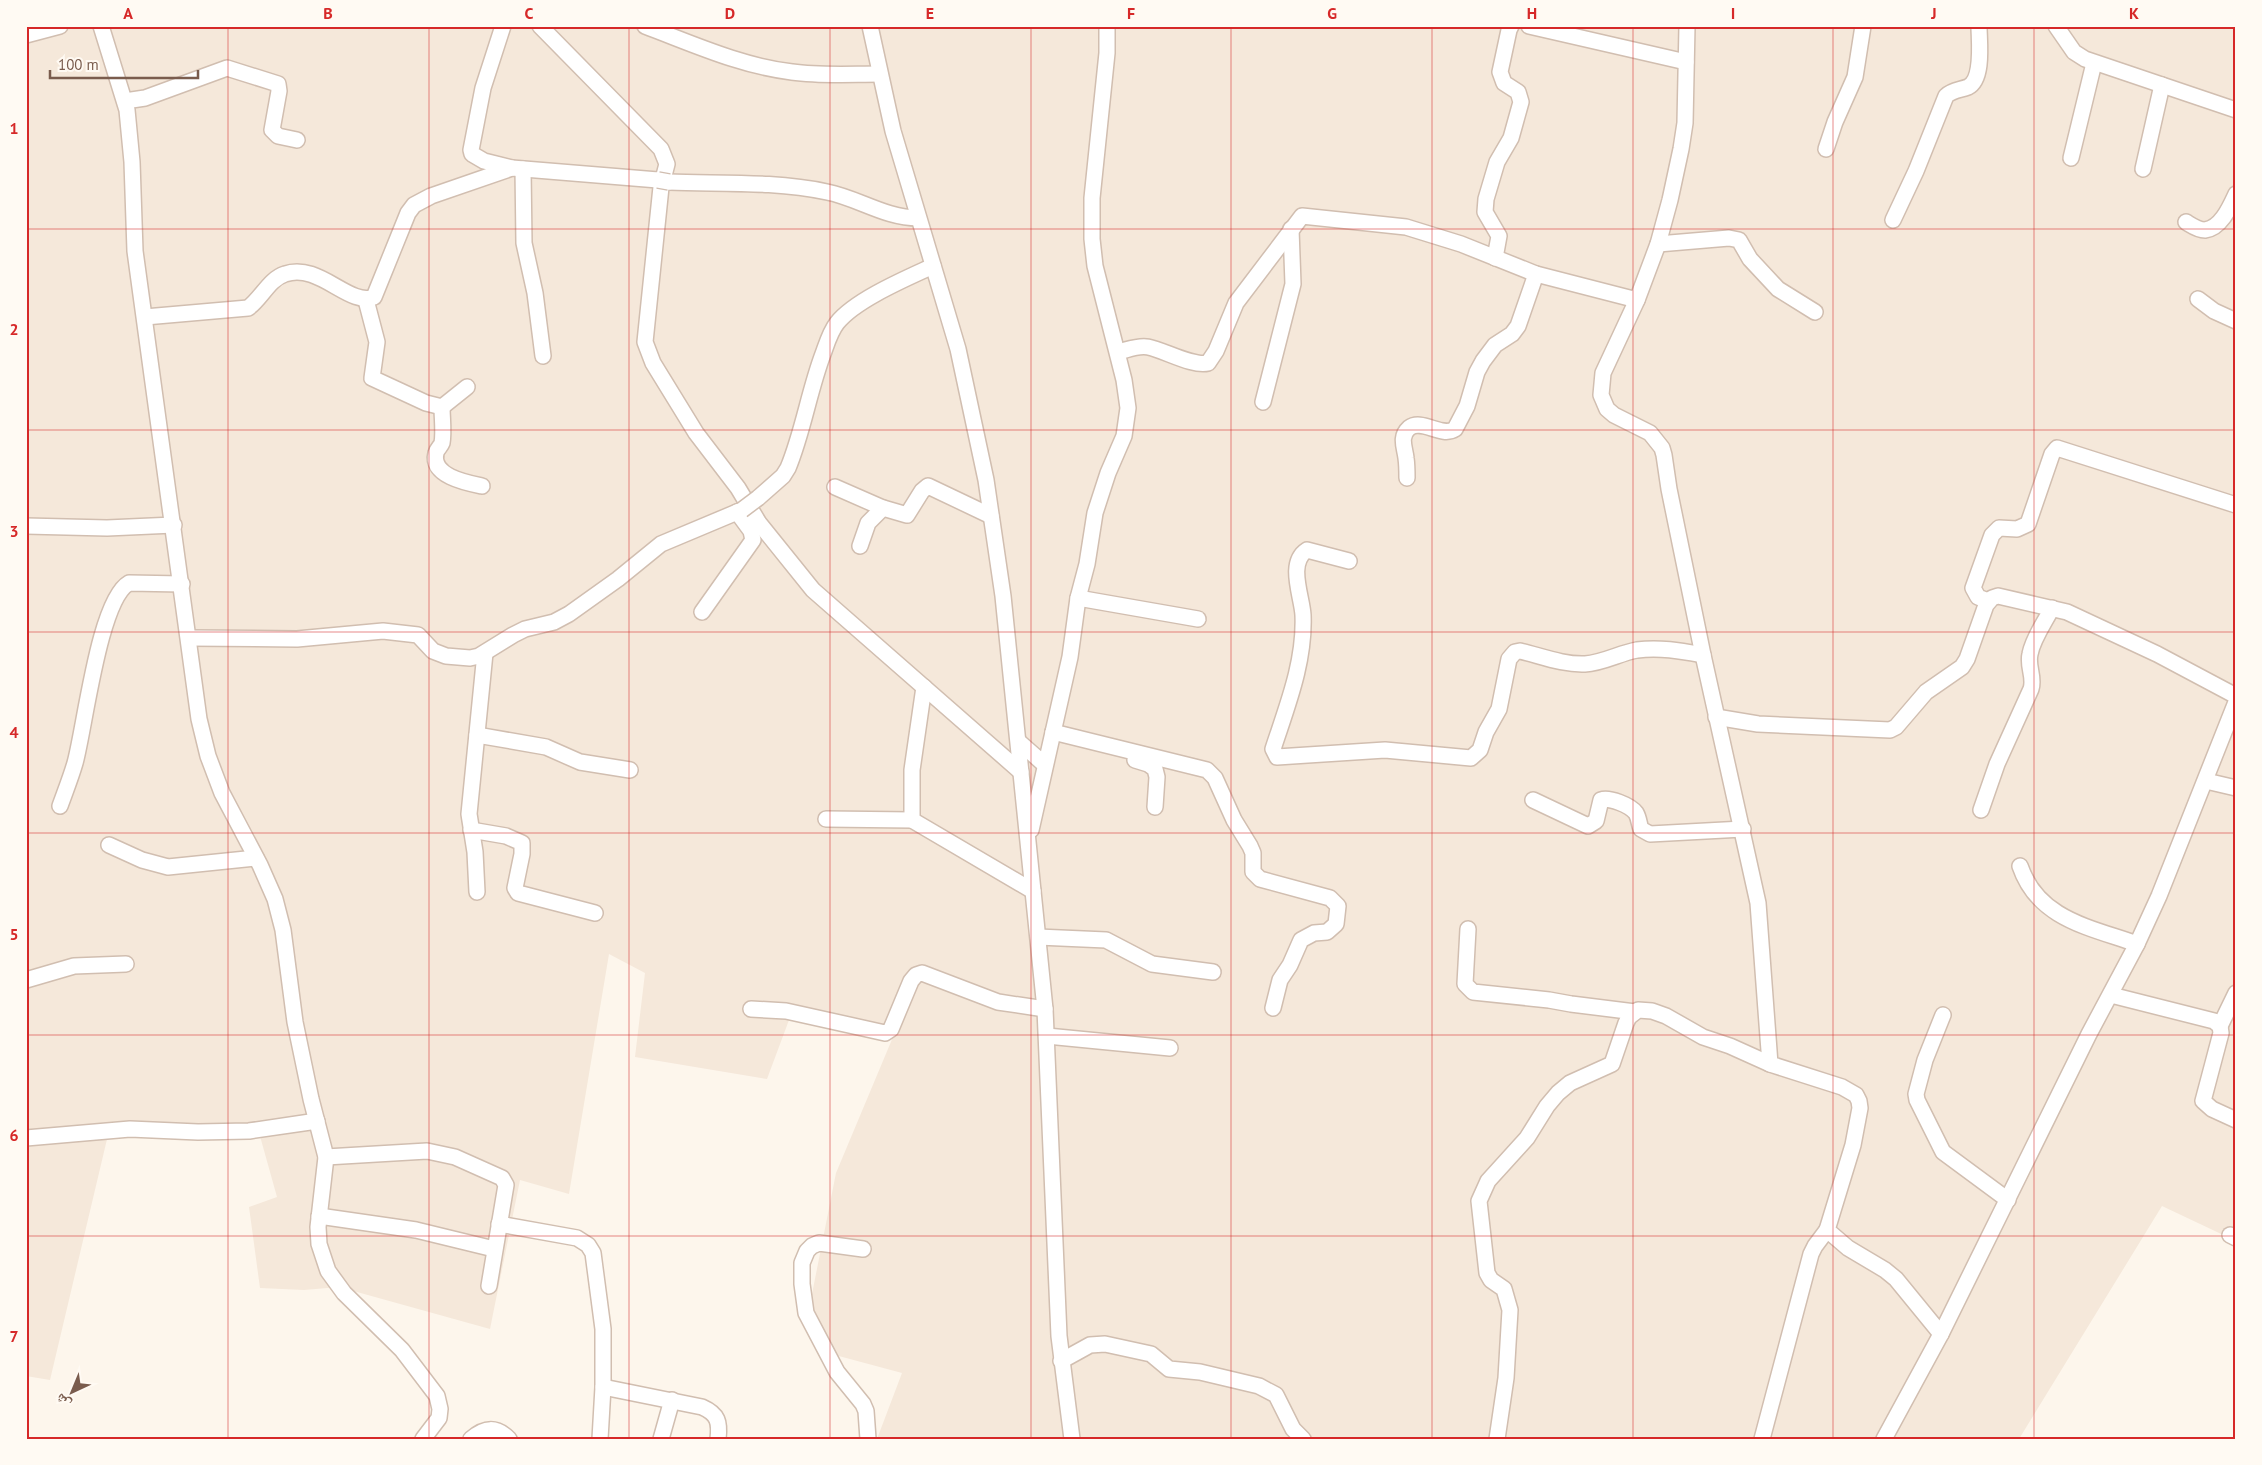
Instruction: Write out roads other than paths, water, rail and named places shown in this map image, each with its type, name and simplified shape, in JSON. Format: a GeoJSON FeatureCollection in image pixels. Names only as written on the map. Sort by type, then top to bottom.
{"type":"FeatureCollection","features":[{"type":"Feature","properties":{"kind":"street"},"geometry":{"type":"LineString","coordinates":[[26,35],[60,26]]}},
{"type":"Feature","properties":{"kind":"street"},"geometry":{"type":"LineString","coordinates":[[101,26],[125,101],[130,132],[135,250],[199,719],[208,756],[222,793],[275,899],[284,930],[295,1022],[326,1157],[319,1216],[319,1244],[328,1271],[344,1293],[402,1350],[437,1396],[440,1409],[439,1418],[423,1439]]}},
{"type":"Feature","properties":{"kind":"street"},"geometry":{"type":"LineString","coordinates":[[503,26],[483,88],[471,150],[472,154],[478,158],[518,169],[663,181],[752,184],[824,191],[852,198],[898,217],[918,218]]}},
{"type":"Feature","properties":{"kind":"street"},"geometry":{"type":"LineString","coordinates":[[540,26],[661,149],[667,164],[661,187],[645,342],[653,363],[696,433],[738,488],[759,523],[807,582],[1021,772]]}},
{"type":"Feature","properties":{"kind":"street"},"geometry":{"type":"LineString","coordinates":[[645,26],[746,63],[774,70],[880,74]]}},
{"type":"Feature","properties":{"kind":"street"},"geometry":{"type":"LineString","coordinates":[[870,26],[893,131],[958,349],[970,397],[981,448],[1003,596],[1019,742],[1027,847],[1045,1009],[1061,1361],[1072,1439]]}},
{"type":"Feature","properties":{"kind":"street"},"geometry":{"type":"LineString","coordinates":[[1027,847],[1044,764],[1070,657],[1078,598],[1087,564],[1090,536],[1097,506],[1108,473],[1124,436],[1127,421],[1127,397],[1118,352],[1095,266],[1092,239],[1092,198],[1107,53],[1107,26]]}},
{"type":"Feature","properties":{"kind":"street"},"geometry":{"type":"LineString","coordinates":[[1495,258],[1499,236],[1485,212],[1486,199],[1497,162],[1511,138],[1521,102],[1518,92],[1504,83],[1500,72],[1508,30],[1512,26]]}},
{"type":"Feature","properties":{"kind":"street"},"geometry":{"type":"LineString","coordinates":[[1529,26],[1686,62]]}},
{"type":"Feature","properties":{"kind":"street"},"geometry":{"type":"LineString","coordinates":[[1687,26],[1684,123],[1681,149],[1658,244],[1637,300],[1603,373],[1600,395],[1607,409],[1614,415],[1650,433],[1662,448],[1716,717],[1743,829],[1758,902],[1770,1064]]}},
{"type":"Feature","properties":{"kind":"street"},"geometry":{"type":"LineString","coordinates":[[1826,149],[1835,122],[1855,77],[1864,26]]}},
{"type":"Feature","properties":{"kind":"street"},"geometry":{"type":"LineString","coordinates":[[1894,220],[1946,96],[1950,92],[1968,86],[1976,79],[1979,26]]}},
{"type":"Feature","properties":{"kind":"street"},"geometry":{"type":"LineString","coordinates":[[2056,26],[2074,52],[2094,63],[2236,110]]}},
{"type":"Feature","properties":{"kind":"street"},"geometry":{"type":"LineString","coordinates":[[2071,158],[2094,63]]}},
{"type":"Feature","properties":{"kind":"street"},"geometry":{"type":"LineString","coordinates":[[125,101],[145,98],[218,70],[233,68],[257,79],[278,84],[279,91],[272,130],[278,136],[297,140]]}},
{"type":"Feature","properties":{"kind":"street"},"geometry":{"type":"LineString","coordinates":[[2143,169],[2162,85]]}},
{"type":"Feature","properties":{"kind":"street"},"geometry":{"type":"LineString","coordinates":[[145,317],[248,308],[256,302],[275,280],[285,274],[315,275],[358,298],[366,300],[374,297],[408,213],[414,205],[431,196],[518,169]]}},
{"type":"Feature","properties":{"kind":"street"},"geometry":{"type":"LineString","coordinates":[[518,169],[524,243],[535,293],[543,356]]}},
{"type":"Feature","properties":{"kind":"street"},"geometry":{"type":"LineString","coordinates":[[2186,222],[2199,229],[2210,228],[2223,217],[2236,194]]}},
{"type":"Feature","properties":{"kind":"street"},"geometry":{"type":"LineString","coordinates":[[1118,352],[1148,346],[1194,362],[1208,363],[1216,351],[1236,303],[1302,216],[1388,224],[1424,232],[1536,274],[1637,300]]}},
{"type":"Feature","properties":{"kind":"street"},"geometry":{"type":"LineString","coordinates":[[1263,402],[1293,284],[1291,229]]}},
{"type":"Feature","properties":{"kind":"street"},"geometry":{"type":"LineString","coordinates":[[1658,244],[1729,238],[1739,240],[1754,263],[1778,289],[1815,312]]}},
{"type":"Feature","properties":{"kind":"street"},"geometry":{"type":"LineString","coordinates":[[189,638],[297,639],[383,631],[418,635],[433,651],[446,656],[470,658],[485,653],[525,629],[554,622],[570,614],[618,579],[661,544],[739,511],[758,498],[783,476],[788,468],[818,366],[830,334],[837,323],[844,315],[880,292],[933,266]]}},
{"type":"Feature","properties":{"kind":"street"},"geometry":{"type":"LineString","coordinates":[[1407,478],[1403,443],[1405,433],[1410,428],[1418,426],[1446,432],[1455,429],[1467,406],[1475,377],[1483,361],[1495,345],[1512,334],[1518,326],[1536,274]]}},
{"type":"Feature","properties":{"kind":"street"},"geometry":{"type":"LineString","coordinates":[[2198,299],[2214,311],[2236,321]]}},
{"type":"Feature","properties":{"kind":"street"},"geometry":{"type":"LineString","coordinates":[[366,300],[377,342],[372,378],[426,403],[442,407]]}},
{"type":"Feature","properties":{"kind":"street"},"geometry":{"type":"LineString","coordinates":[[442,407],[467,387]]}},
{"type":"Feature","properties":{"kind":"street"},"geometry":{"type":"LineString","coordinates":[[442,407],[442,444],[436,452],[436,460],[441,470],[457,481],[482,486]]}},
{"type":"Feature","properties":{"kind":"street"},"geometry":{"type":"LineString","coordinates":[[1988,601],[1978,596],[1973,588],[1992,535],[1999,528],[2017,529],[2028,524],[2052,454],[2057,448],[2236,505]]}},
{"type":"Feature","properties":{"kind":"street"},"geometry":{"type":"LineString","coordinates":[[835,486],[883,508],[907,515],[922,491],[928,486],[991,516]]}},
{"type":"Feature","properties":{"kind":"street"},"geometry":{"type":"LineString","coordinates":[[860,546],[868,523],[883,508]]}},
{"type":"Feature","properties":{"kind":"street"},"geometry":{"type":"LineString","coordinates":[[702,612],[753,540],[752,531],[739,511]]}},
{"type":"Feature","properties":{"kind":"street"},"geometry":{"type":"LineString","coordinates":[[26,526],[107,528],[174,525]]}},
{"type":"Feature","properties":{"kind":"street"},"geometry":{"type":"LineString","coordinates":[[1349,562],[1307,550],[1303,552],[1300,560],[1297,576],[1303,614],[1302,639],[1293,693],[1273,749],[1277,757],[1385,750],[1471,758],[1480,750],[1486,732],[1497,714],[1503,696],[1509,659],[1515,652],[1520,651],[1578,664],[1598,662],[1636,650],[1647,649],[1674,650],[1703,655]]}},
{"type":"Feature","properties":{"kind":"street"},"geometry":{"type":"LineString","coordinates":[[60,806],[75,764],[99,647],[118,593],[129,583],[182,584]]}},
{"type":"Feature","properties":{"kind":"street"},"geometry":{"type":"LineString","coordinates":[[1716,717],[1758,724],[1890,730],[1896,727],[1926,692],[1962,667],[1967,659],[1988,601],[1998,596],[2006,596],[2067,612],[2157,654],[2236,696]]}},
{"type":"Feature","properties":{"kind":"street"},"geometry":{"type":"LineString","coordinates":[[1078,598],[1198,618]]}},
{"type":"Feature","properties":{"kind":"street"},"geometry":{"type":"LineString","coordinates":[[1981,810],[1997,764],[2034,683],[2030,654],[2052,608]]}},
{"type":"Feature","properties":{"kind":"street"},"geometry":{"type":"LineString","coordinates":[[477,892],[475,852],[469,814],[485,653]]}},
{"type":"Feature","properties":{"kind":"street"},"geometry":{"type":"LineString","coordinates":[[912,820],[912,770],[924,687]]}},
{"type":"Feature","properties":{"kind":"street"},"geometry":{"type":"LineString","coordinates":[[1884,1439],[1941,1334],[2089,1034],[2111,995],[2160,896],[2236,702]]}},
{"type":"Feature","properties":{"kind":"street"},"geometry":{"type":"LineString","coordinates":[[477,735],[546,747],[580,762],[630,770]]}},
{"type":"Feature","properties":{"kind":"street"},"geometry":{"type":"LineString","coordinates":[[1052,736],[1153,766],[1157,777],[1155,807]]}},
{"type":"Feature","properties":{"kind":"street"},"geometry":{"type":"LineString","coordinates":[[1052,736],[1207,770],[1215,778],[1234,820],[1250,846],[1253,853],[1253,872],[1255,875],[1260,879],[1335,901],[1339,911],[1336,924],[1327,932],[1307,935],[1301,940],[1290,965],[1280,980],[1273,1008]]}},
{"type":"Feature","properties":{"kind":"street"},"geometry":{"type":"LineString","coordinates":[[1019,742],[1044,764]]}},
{"type":"Feature","properties":{"kind":"street"},"geometry":{"type":"LineString","coordinates":[[2206,781],[2236,788]]}},
{"type":"Feature","properties":{"kind":"street"},"geometry":{"type":"LineString","coordinates":[[1533,800],[1584,825],[1590,826],[1596,821],[1601,800],[1608,799],[1631,808],[1637,815],[1640,829],[1650,834],[1743,829]]}},
{"type":"Feature","properties":{"kind":"street"},"geometry":{"type":"LineString","coordinates":[[826,819],[912,820],[1033,891]]}},
{"type":"Feature","properties":{"kind":"street"},"geometry":{"type":"LineString","coordinates":[[471,830],[506,836],[522,842],[522,854],[515,888],[518,893],[595,912]]}},
{"type":"Feature","properties":{"kind":"street"},"geometry":{"type":"LineString","coordinates":[[109,845],[142,860],[168,867],[256,858]]}},
{"type":"Feature","properties":{"kind":"street"},"geometry":{"type":"LineString","coordinates":[[2020,866],[2030,889],[2055,913],[2069,920],[2137,944]]}},
{"type":"Feature","properties":{"kind":"street"},"geometry":{"type":"LineString","coordinates":[[1468,929],[1465,984],[1473,992],[1635,1012],[1644,1009],[1666,1016],[1703,1037],[1730,1046],[1770,1064],[1842,1087],[1856,1095],[1860,1108],[1853,1145],[1827,1230],[1811,1254],[1762,1439]]}},
{"type":"Feature","properties":{"kind":"street"},"geometry":{"type":"LineString","coordinates":[[1038,937],[1106,940],[1152,964],[1214,972]]}},
{"type":"Feature","properties":{"kind":"street"},"geometry":{"type":"LineString","coordinates":[[26,980],[74,966],[126,964]]}},
{"type":"Feature","properties":{"kind":"street"},"geometry":{"type":"LineString","coordinates":[[750,1009],[786,1011],[885,1033],[891,1029],[911,981],[916,975],[922,973],[998,1002],[1045,1009]]}},
{"type":"Feature","properties":{"kind":"street"},"geometry":{"type":"LineString","coordinates":[[2236,994],[2220,1026],[2221,1033],[2203,1101],[2212,1109],[2236,1120]]}},
{"type":"Feature","properties":{"kind":"street"},"geometry":{"type":"LineString","coordinates":[[2111,995],[2214,1021],[2220,1026]]}},
{"type":"Feature","properties":{"kind":"street"},"geometry":{"type":"LineString","coordinates":[[1497,1439],[1506,1378],[1510,1310],[1504,1289],[1491,1280],[1487,1273],[1479,1211],[1482,1192],[1495,1172],[1527,1138],[1546,1106],[1558,1093],[1570,1082],[1612,1064],[1626,1023],[1635,1012]]}},
{"type":"Feature","properties":{"kind":"street"},"geometry":{"type":"LineString","coordinates":[[1943,1015],[1925,1060],[1916,1094],[1917,1100],[1943,1152],[2008,1200]]}},
{"type":"Feature","properties":{"kind":"street"},"geometry":{"type":"LineString","coordinates":[[1046,1036],[1170,1048]]}},
{"type":"Feature","properties":{"kind":"street"},"geometry":{"type":"LineString","coordinates":[[26,1138],[130,1129],[198,1132],[249,1130],[317,1121]]}},
{"type":"Feature","properties":{"kind":"street"},"geometry":{"type":"LineString","coordinates":[[326,1157],[427,1151],[455,1157],[497,1175],[505,1181],[489,1286]]}},
{"type":"Feature","properties":{"kind":"street"},"geometry":{"type":"LineString","coordinates":[[319,1216],[416,1230],[494,1249]]}},
{"type":"Feature","properties":{"kind":"street"},"geometry":{"type":"LineString","coordinates":[[499,1224],[576,1238],[588,1244],[595,1261],[603,1329],[603,1388],[600,1439]]}},
{"type":"Feature","properties":{"kind":"street"},"geometry":{"type":"LineString","coordinates":[[1827,1230],[1843,1244],[1896,1279],[1941,1334]]}},
{"type":"Feature","properties":{"kind":"street"},"geometry":{"type":"LineString","coordinates":[[863,1249],[819,1243],[812,1246],[807,1251],[802,1263],[802,1284],[806,1313],[837,1372],[863,1404],[866,1411],[868,1439]]}},
{"type":"Feature","properties":{"kind":"street"},"geometry":{"type":"LineString","coordinates":[[1061,1361],[1090,1345],[1105,1344],[1151,1354],[1170,1368],[1200,1372],[1259,1386],[1276,1395],[1293,1429],[1303,1439]]}},
{"type":"Feature","properties":{"kind":"street"},"geometry":{"type":"LineString","coordinates":[[603,1388],[702,1406],[713,1412],[720,1424],[718,1439]]}},
{"type":"Feature","properties":{"kind":"street"},"geometry":{"type":"LineString","coordinates":[[661,1439],[672,1400]]}},
{"type":"Feature","properties":{"kind":"street"},"geometry":{"type":"LineString","coordinates":[[471,1439],[485,1429],[502,1432],[509,1439]]}}]}
